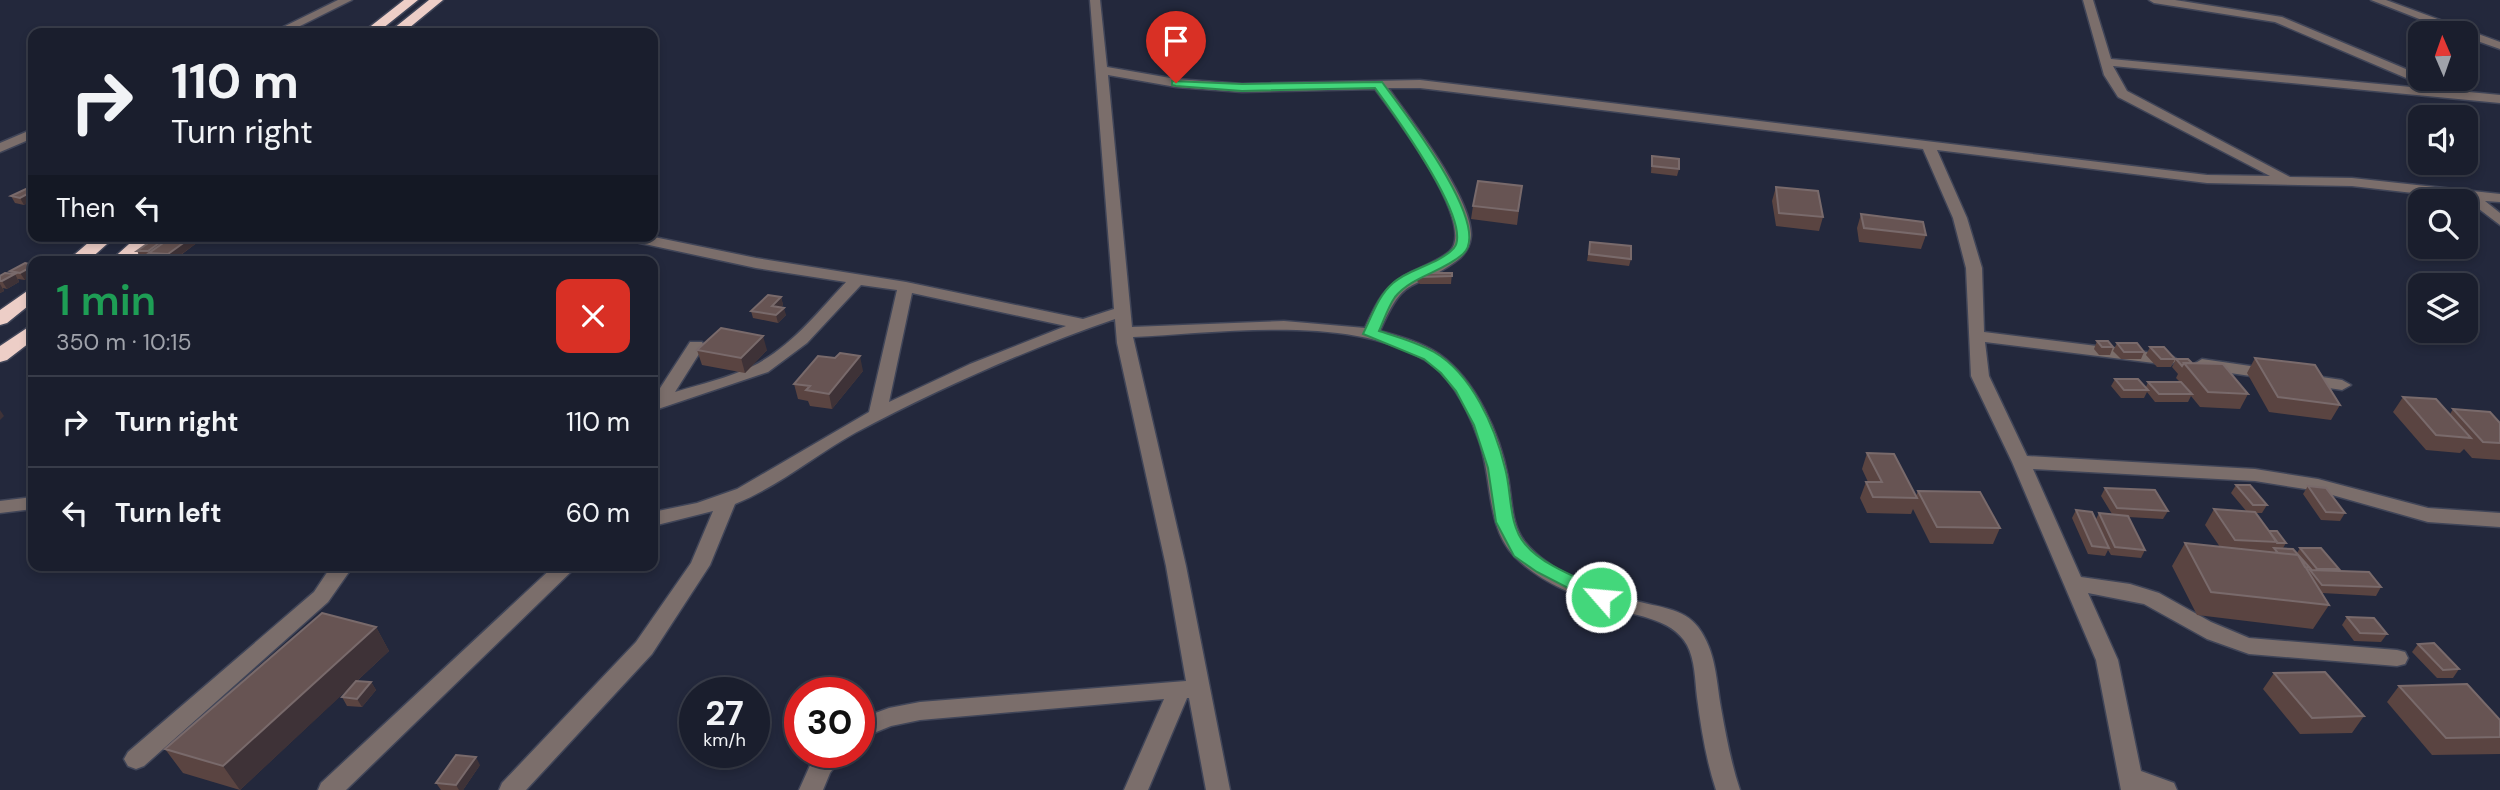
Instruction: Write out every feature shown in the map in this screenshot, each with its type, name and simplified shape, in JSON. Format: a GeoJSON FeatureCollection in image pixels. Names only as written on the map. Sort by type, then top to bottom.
{"type":"FeatureCollection","features":[{"type":"Feature","properties":{"kind":"highway"},"geometry":{"type":"LineString","coordinates":[[376,28],[412,0]]}},
{"type":"Feature","properties":{"kind":"highway"},"geometry":{"type":"LineString","coordinates":[[401,28],[437,0]]}},
{"type":"Feature","properties":{"kind":"highway"},"geometry":{"type":"LineString","coordinates":[[82,256],[100,242]]}},
{"type":"Feature","properties":{"kind":"highway"},"geometry":{"type":"LineString","coordinates":[[129,256],[143,242]]}},
{"type":"Feature","properties":{"kind":"highway"},"geometry":{"type":"LineString","coordinates":[[0,318],[28,297]]}},
{"type":"Feature","properties":{"kind":"highway"},"geometry":{"type":"LineString","coordinates":[[0,356],[28,334]]}},
{"type":"Feature","properties":{"kind":"street"},"geometry":{"type":"LineString","coordinates":[[288,28],[347,0]]}},
{"type":"Feature","properties":{"kind":"street"},"geometry":{"type":"LineString","coordinates":[[1095,0],[1125,332],[1176,566],[1188,689],[1218,790]]}},
{"type":"Feature","properties":{"kind":"street"},"geometry":{"type":"LineString","coordinates":[[2088,0],[2114,85],[2122,94],[2287,180]]}},
{"type":"Feature","properties":{"kind":"street"},"geometry":{"type":"LineString","coordinates":[[2154,0],[2278,19],[2457,95]]}},
{"type":"Feature","properties":{"kind":"street"},"geometry":{"type":"LineString","coordinates":[[2376,0],[2500,46]]}},
{"type":"Feature","properties":{"kind":"street"},"geometry":{"type":"LineString","coordinates":[[2106,62],[2500,99]]}},
{"type":"Feature","properties":{"kind":"street"},"geometry":{"type":"LineString","coordinates":[[1102,70],[1176,83],[1231,87],[1378,84],[1463,88],[2207,179],[2352,182],[2420,189]]}},
{"type":"Feature","properties":{"kind":"street"},"geometry":{"type":"LineString","coordinates":[[1371,334],[1387,298],[1400,284],[1444,261],[1460,249],[1464,239],[1463,226],[1439,176],[1420,142],[1378,84]]}},
{"type":"Feature","properties":{"kind":"street"},"geometry":{"type":"LineString","coordinates":[[0,148],[28,135]]}},
{"type":"Feature","properties":{"kind":"street"},"geometry":{"type":"LineString","coordinates":[[1928,144],[1960,218],[1975,268],[1976,336],[1980,376],[1990,402],[2021,461],[2107,660],[2131,783],[2165,790]]}},
{"type":"Feature","properties":{"kind":"street"},"geometry":{"type":"LineString","coordinates":[[2478,195],[2500,198]]}},
{"type":"Feature","properties":{"kind":"street"},"geometry":{"type":"LineString","coordinates":[[2478,202],[2500,221]]}},
{"type":"Feature","properties":{"kind":"street"},"geometry":{"type":"LineString","coordinates":[[653,242],[731,259],[906,287],[1082,324]]}},
{"type":"Feature","properties":{"kind":"street"},"geometry":{"type":"LineString","coordinates":[[658,406],[735,378],[776,359],[820,320],[857,280]]}},
{"type":"Feature","properties":{"kind":"street"},"geometry":{"type":"LineString","coordinates":[[877,416],[906,287]]}},
{"type":"Feature","properties":{"kind":"street"},"geometry":{"type":"LineString","coordinates":[[658,517],[726,502],[776,477],[836,437],[920,394],[1082,324],[1123,310]]}},
{"type":"Feature","properties":{"kind":"street"},"geometry":{"type":"LineString","coordinates":[[1125,332],[1293,327],[1371,334],[1402,342],[1447,369],[1463,389],[1482,425],[1497,468],[1505,522],[1521,551],[1544,568],[1601,597],[1670,618],[1684,625],[1692,636],[1704,666],[1714,732],[1728,790]]}},
{"type":"Feature","properties":{"kind":"street"},"geometry":{"type":"LineString","coordinates":[[1976,336],[2228,367],[2342,385]]}},
{"type":"Feature","properties":{"kind":"street"},"geometry":{"type":"LineString","coordinates":[[658,404],[696,346]]}},
{"type":"Feature","properties":{"kind":"street"},"geometry":{"type":"LineString","coordinates":[[2021,461],[2255,475],[2318,485],[2428,515],[2500,520]]}},
{"type":"Feature","properties":{"kind":"street"},"geometry":{"type":"LineString","coordinates":[[511,790],[644,648],[700,565],[726,502]]}},
{"type":"Feature","properties":{"kind":"street"},"geometry":{"type":"LineString","coordinates":[[0,507],[28,504]]}},
{"type":"Feature","properties":{"kind":"street"},"geometry":{"type":"LineString","coordinates":[[136,759],[321,597],[338,571]]}},
{"type":"Feature","properties":{"kind":"street"},"geometry":{"type":"LineString","coordinates":[[330,790],[562,571]]}},
{"type":"Feature","properties":{"kind":"street"},"geometry":{"type":"LineString","coordinates":[[2075,583],[2146,597],[2192,623],[2249,646],[2397,658]]}},
{"type":"Feature","properties":{"kind":"street"},"geometry":{"type":"LineString","coordinates":[[875,721],[909,712],[1188,689]]}},
{"type":"Feature","properties":{"kind":"street"},"geometry":{"type":"LineString","coordinates":[[1136,790],[1188,689]]}},
{"type":"Feature","properties":{"kind":"street"},"geometry":{"type":"LineString","coordinates":[[810,790],[820,768]]}},
{"type":"Feature","properties":{"kind":"building"},"geometry":{"type":"Polygon","coordinates":[[[1652,156],[1679,159],[1679,169],[1652,166],[1652,156]]]}},
{"type":"Feature","properties":{"kind":"building"},"geometry":{"type":"Polygon","coordinates":[[[1478,181],[1522,186],[1518,211],[1473,206],[1478,181]]]}},
{"type":"Feature","properties":{"kind":"building"},"geometry":{"type":"Polygon","coordinates":[[[1776,187],[1818,191],[1823,217],[1779,213],[1776,187]]]}},
{"type":"Feature","properties":{"kind":"building"},"geometry":{"type":"Polygon","coordinates":[[[28,188],[28,194],[20,198],[11,196],[28,188]]]}},
{"type":"Feature","properties":{"kind":"building"},"geometry":{"type":"Polygon","coordinates":[[[1861,214],[1923,222],[1926,235],[1864,228],[1861,214]]]}},
{"type":"Feature","properties":{"kind":"building"},"geometry":{"type":"Polygon","coordinates":[[[150,242],[161,242],[148,251],[137,251],[150,242]]]}},
{"type":"Feature","properties":{"kind":"building"},"geometry":{"type":"Polygon","coordinates":[[[165,242],[185,242],[168,254],[149,253],[165,242]]]}},
{"type":"Feature","properties":{"kind":"building"},"geometry":{"type":"Polygon","coordinates":[[[1590,242],[1631,246],[1631,259],[1589,254],[1590,242]]]}},
{"type":"Feature","properties":{"kind":"building"},"geometry":{"type":"Polygon","coordinates":[[[28,264],[28,269],[20,273],[10,271],[28,264]]]}},
{"type":"Feature","properties":{"kind":"building"},"geometry":{"type":"Polygon","coordinates":[[[5,273],[15,274],[0,281],[0,276],[5,273]]]}},
{"type":"Feature","properties":{"kind":"building"},"geometry":{"type":"Polygon","coordinates":[[[1418,273],[1452,273],[1452,276],[1421,277],[1418,273]]]}},
{"type":"Feature","properties":{"kind":"building"},"geometry":{"type":"Polygon","coordinates":[[[768,295],[781,297],[772,306],[784,308],[776,315],[751,311],[768,295]]]}},
{"type":"Feature","properties":{"kind":"building"},"geometry":{"type":"Polygon","coordinates":[[[721,328],[763,336],[741,358],[697,350],[721,328]]]}},
{"type":"Feature","properties":{"kind":"building"},"geometry":{"type":"Polygon","coordinates":[[[2097,341],[2108,341],[2113,347],[2102,347],[2097,341]]]}},
{"type":"Feature","properties":{"kind":"building"},"geometry":{"type":"Polygon","coordinates":[[[2117,343],[2137,343],[2144,352],[2124,352],[2117,343]]]}},
{"type":"Feature","properties":{"kind":"building"},"geometry":{"type":"Polygon","coordinates":[[[2150,347],[2164,347],[2175,359],[2161,359],[2150,347]]]}},
{"type":"Feature","properties":{"kind":"building"},"geometry":{"type":"Polygon","coordinates":[[[840,353],[860,356],[829,394],[806,390],[810,386],[794,384],[818,356],[835,358],[840,353]]]}},
{"type":"Feature","properties":{"kind":"building"},"geometry":{"type":"Polygon","coordinates":[[[2255,358],[2315,365],[2340,405],[2278,397],[2255,358]]]}},
{"type":"Feature","properties":{"kind":"building"},"geometry":{"type":"Polygon","coordinates":[[[2176,359],[2188,359],[2192,363],[2184,363],[2182,366],[2176,359]]]}},
{"type":"Feature","properties":{"kind":"building"},"geometry":{"type":"Polygon","coordinates":[[[2184,363],[2223,364],[2248,394],[2208,392],[2184,363]]]}},
{"type":"Feature","properties":{"kind":"building"},"geometry":{"type":"Polygon","coordinates":[[[2115,379],[2138,379],[2148,390],[2124,390],[2115,379]]]}},
{"type":"Feature","properties":{"kind":"building"},"geometry":{"type":"Polygon","coordinates":[[[2148,382],[2181,382],[2192,394],[2159,394],[2148,382]]]}},
{"type":"Feature","properties":{"kind":"building"},"geometry":{"type":"Polygon","coordinates":[[[2403,397],[2436,399],[2471,438],[2436,435],[2403,397]]]}},
{"type":"Feature","properties":{"kind":"building"},"geometry":{"type":"Polygon","coordinates":[[[2453,409],[2490,412],[2500,423],[2500,443],[2483,442],[2453,409]]]}},
{"type":"Feature","properties":{"kind":"building"},"geometry":{"type":"Polygon","coordinates":[[[1867,453],[1894,454],[1917,498],[1873,497],[1866,482],[1882,482],[1867,453]]]}},
{"type":"Feature","properties":{"kind":"building"},"geometry":{"type":"Polygon","coordinates":[[[2236,485],[2250,485],[2267,505],[2253,505],[2236,485]]]}},
{"type":"Feature","properties":{"kind":"building"},"geometry":{"type":"Polygon","coordinates":[[[2308,486],[2326,488],[2345,513],[2326,512],[2308,486]]]}},
{"type":"Feature","properties":{"kind":"building"},"geometry":{"type":"Polygon","coordinates":[[[2105,488],[2155,490],[2168,511],[2117,508],[2105,488]]]}},
{"type":"Feature","properties":{"kind":"building"},"geometry":{"type":"Polygon","coordinates":[[[1918,491],[1980,492],[2000,528],[1937,527],[1918,491]]]}},
{"type":"Feature","properties":{"kind":"building"},"geometry":{"type":"Polygon","coordinates":[[[2214,509],[2255,512],[2277,542],[2235,540],[2214,509]]]}},
{"type":"Feature","properties":{"kind":"building"},"geometry":{"type":"Polygon","coordinates":[[[2076,510],[2092,512],[2109,548],[2092,546],[2076,510]]]}},
{"type":"Feature","properties":{"kind":"building"},"geometry":{"type":"Polygon","coordinates":[[[2099,513],[2128,516],[2145,550],[2115,547],[2099,513]]]}},
{"type":"Feature","properties":{"kind":"building"},"geometry":{"type":"Polygon","coordinates":[[[2269,531],[2277,531],[2286,543],[2277,543],[2269,531]]]}},
{"type":"Feature","properties":{"kind":"building"},"geometry":{"type":"Polygon","coordinates":[[[2185,543],[2298,555],[2329,605],[2211,592],[2185,543]]]}},
{"type":"Feature","properties":{"kind":"building"},"geometry":{"type":"Polygon","coordinates":[[[2274,548],[2293,549],[2310,568],[2305,567],[2298,555],[2278,553],[2274,548]]]}},
{"type":"Feature","properties":{"kind":"building"},"geometry":{"type":"Polygon","coordinates":[[[2300,548],[2321,548],[2339,569],[2317,569],[2300,548]]]}},
{"type":"Feature","properties":{"kind":"building"},"geometry":{"type":"Polygon","coordinates":[[[2310,570],[2369,572],[2381,587],[2322,585],[2310,570]]]}},
{"type":"Feature","properties":{"kind":"building"},"geometry":{"type":"Polygon","coordinates":[[[322,613],[376,627],[223,766],[165,749],[322,613]]]}},
{"type":"Feature","properties":{"kind":"building"},"geometry":{"type":"Polygon","coordinates":[[[2347,617],[2374,618],[2387,634],[2360,633],[2347,617]]]}},
{"type":"Feature","properties":{"kind":"building"},"geometry":{"type":"Polygon","coordinates":[[[2434,643],[2459,669],[2443,670],[2418,644],[2434,643]]]}},
{"type":"Feature","properties":{"kind":"building"},"geometry":{"type":"Polygon","coordinates":[[[2325,672],[2364,716],[2312,718],[2274,673],[2325,672]]]}},
{"type":"Feature","properties":{"kind":"building"},"geometry":{"type":"Polygon","coordinates":[[[356,681],[371,682],[357,699],[342,697],[356,681]]]}},
{"type":"Feature","properties":{"kind":"building"},"geometry":{"type":"Polygon","coordinates":[[[2467,684],[2500,720],[2500,737],[2446,738],[2399,686],[2467,684]]]}},
{"type":"Feature","properties":{"kind":"building"},"geometry":{"type":"Polygon","coordinates":[[[456,755],[476,757],[456,785],[436,783],[456,755]]]}},
{"type":"Feature","properties":{"kind":"route"},"geometry":{"type":"LineString","coordinates":[[1176,83],[1242,88],[1378,84],[1420,142],[1439,176],[1463,226],[1464,239],[1460,249],[1444,261],[1400,284],[1387,298],[1371,334],[1402,342],[1447,369],[1463,389],[1482,425],[1497,468],[1505,522],[1511,537],[1521,551],[1544,568],[1601,597]]}}]}
